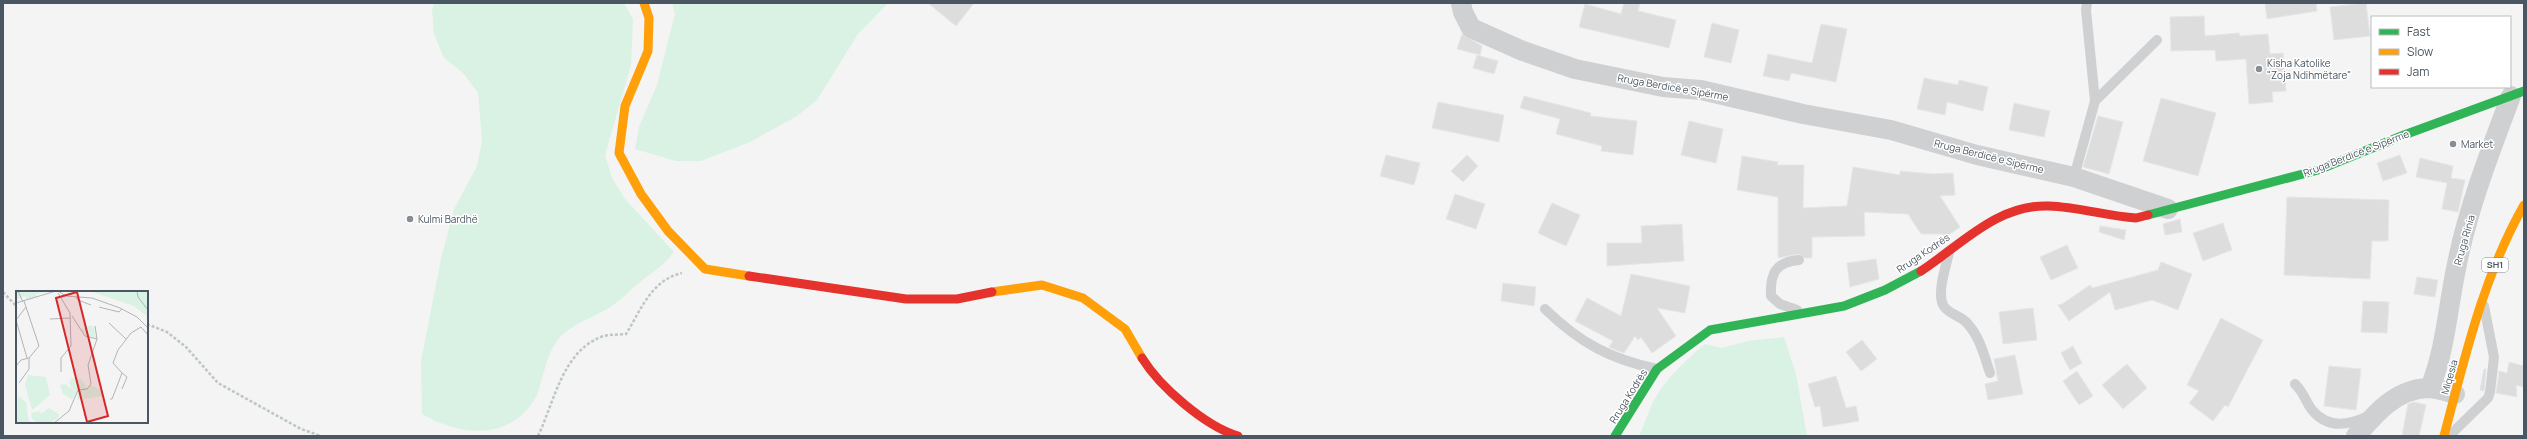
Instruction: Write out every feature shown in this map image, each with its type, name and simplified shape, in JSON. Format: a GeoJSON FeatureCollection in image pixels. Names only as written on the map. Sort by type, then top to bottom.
{"type":"FeatureCollection","features":[{"type":"Feature","properties":{"kind":"street"},"geometry":{"type":"LineString","coordinates":[[644,3],[649,18],[648,51],[625,106],[619,153],[641,194],[668,231],[705,269],[906,299],[957,299],[1005,289],[1042,285],[1083,298],[1126,329],[1144,361],[1182,404],[1228,433],[1238,436]]}},
{"type":"Feature","properties":{"kind":"street","name":"Rruga Berdicë e Sipërme"},"geometry":{"type":"LineString","coordinates":[[1461,3],[1463,12],[1471,28],[1522,52],[1575,69],[1663,87],[1701,90],[1803,114],[1891,130],[1977,155],[2074,177],[2168,209],[2318,170],[2404,135],[2518,93]]}},
{"type":"Feature","properties":{"kind":"street","name":"Rruga Rinia"},"geometry":{"type":"LineString","coordinates":[[2430,388],[2444,341],[2457,262],[2479,186],[2518,93]]}},
{"type":"Feature","properties":{"kind":"street","name":"SH1"},"geometry":{"type":"LineString","coordinates":[[2483,301],[2506,238],[2524,205]]}},
{"type":"Feature","properties":{"kind":"street","name":"Rruga Kodrës"},"geometry":{"type":"LineString","coordinates":[[1615,436],[1657,369],[1690,343],[1710,330],[1844,306],[1885,290],[1922,270],[1982,226],[2023,208],[2048,206],[2082,210],[2111,216],[2136,218],[2168,209]]}},
{"type":"Feature","properties":{"kind":"street","name":"Miqesia"},"geometry":{"type":"LineString","coordinates":[[2444,436],[2483,301]]}},
{"type":"Feature","properties":{"kind":"street"},"geometry":{"type":"LineString","coordinates":[[2356,436],[2393,398],[2405,392],[2430,388],[2455,394]]}},
{"type":"Feature","properties":{"kind":"lane"},"geometry":{"type":"LineString","coordinates":[[2074,177],[2095,102],[2086,10],[2088,3]]}},
{"type":"Feature","properties":{"kind":"lane"},"geometry":{"type":"LineString","coordinates":[[2095,102],[2157,40]]}},
{"type":"Feature","properties":{"kind":"lane"},"geometry":{"type":"LineString","coordinates":[[1949,249],[1942,290],[1943,304],[1951,314],[1966,321],[1976,334],[1990,373]]}},
{"type":"Feature","properties":{"kind":"lane"},"geometry":{"type":"LineString","coordinates":[[1799,260],[1786,261],[1776,268],[1770,282],[1771,296],[1780,304],[1805,313]]}},
{"type":"Feature","properties":{"kind":"lane"},"geometry":{"type":"LineString","coordinates":[[2449,436],[2484,402],[2490,392],[2494,357],[2483,301]]}},
{"type":"Feature","properties":{"kind":"lane"},"geometry":{"type":"LineString","coordinates":[[1545,309],[1569,332],[1602,351],[1632,364],[1657,369]]}},
{"type":"Feature","properties":{"kind":"lane"},"geometry":{"type":"LineString","coordinates":[[2295,384],[2305,394],[2311,409],[2322,421],[2338,424],[2352,423],[2379,411]]}},
{"type":"Feature","properties":{"kind":"path"},"geometry":{"type":"LineString","coordinates":[[538,436],[555,392],[580,351],[601,337],[626,334],[651,291],[672,276],[705,269]]}},
{"type":"Feature","properties":{"kind":"path"},"geometry":{"type":"LineString","coordinates":[[3,292],[16,306]]}},
{"type":"Feature","properties":{"kind":"path"},"geometry":{"type":"LineString","coordinates":[[148,324],[167,332],[186,347],[218,383],[301,429],[321,436]]}},
{"type":"Feature","properties":{"kind":"green space"},"geometry":{"type":"Polygon","coordinates":[[[434,3],[624,3],[633,19],[631,65],[605,155],[612,178],[625,199],[674,252],[667,260],[615,304],[572,327],[560,337],[551,352],[537,395],[527,409],[515,420],[502,427],[487,430],[471,431],[455,428],[422,414],[421,361],[441,259],[454,209],[477,166],[482,141],[478,93],[463,73],[444,58],[434,34],[432,10],[434,3]]]}},
{"type":"Feature","properties":{"kind":"green space"},"geometry":{"type":"Polygon","coordinates":[[[672,3],[888,3],[858,34],[817,100],[797,116],[750,142],[701,161],[676,161],[635,149],[639,127],[657,85],[675,14],[672,3]]]}},
{"type":"Feature","properties":{"kind":"green space"},"geometry":{"type":"Polygon","coordinates":[[[1784,337],[1796,374],[1807,436],[1639,436],[1653,402],[1663,386],[1683,364],[1705,344],[1722,348],[1748,341],[1784,337]]]}},
{"type":"Feature","properties":{"kind":"building"},"geometry":{"type":"Polygon","coordinates":[[[928,3],[974,3],[956,26],[928,3]]]}},
{"type":"Feature","properties":{"kind":"building"},"geometry":{"type":"Polygon","coordinates":[[[1624,3],[1640,3],[1638,11],[1676,20],[1669,48],[1579,27],[1585,4],[1621,14],[1624,3]]]}},
{"type":"Feature","properties":{"kind":"building"},"geometry":{"type":"Polygon","coordinates":[[[2265,3],[2316,3],[2317,11],[2267,19],[2265,3]]]}},
{"type":"Feature","properties":{"kind":"building"},"geometry":{"type":"Polygon","coordinates":[[[2366,3],[2370,36],[2334,40],[2330,7],[2366,3]]]}},
{"type":"Feature","properties":{"kind":"building"},"geometry":{"type":"Polygon","coordinates":[[[2204,16],[2205,36],[2239,33],[2240,36],[2268,34],[2270,54],[2283,53],[2286,91],[2272,92],[2273,102],[2249,104],[2246,59],[2216,61],[2215,50],[2171,51],[2170,17],[2204,16]]]}},
{"type":"Feature","properties":{"kind":"building"},"geometry":{"type":"Polygon","coordinates":[[[1712,23],[1739,30],[1731,63],[1704,57],[1712,23]]]}},
{"type":"Feature","properties":{"kind":"building"},"geometry":{"type":"Polygon","coordinates":[[[1821,24],[1847,29],[1836,82],[1791,73],[1789,81],[1763,76],[1768,54],[1812,63],[1821,24]]]}},
{"type":"Feature","properties":{"kind":"building"},"geometry":{"type":"Polygon","coordinates":[[[1462,34],[1482,46],[1480,55],[1457,49],[1462,34]]]}},
{"type":"Feature","properties":{"kind":"building"},"geometry":{"type":"Polygon","coordinates":[[[1477,55],[1498,61],[1494,74],[1473,68],[1477,55]]]}},
{"type":"Feature","properties":{"kind":"building"},"geometry":{"type":"Polygon","coordinates":[[[1924,78],[1958,85],[1959,80],[1988,87],[1983,111],[1947,102],[1945,115],[1917,109],[1924,78]]]}},
{"type":"Feature","properties":{"kind":"building"},"geometry":{"type":"Polygon","coordinates":[[[1524,96],[1591,113],[1590,116],[1637,121],[1633,155],[1601,151],[1602,146],[1556,134],[1560,119],[1520,108],[1524,96]]]}},
{"type":"Feature","properties":{"kind":"building"},"geometry":{"type":"Polygon","coordinates":[[[2161,98],[2216,113],[2198,176],[2143,161],[2161,98]]]}},
{"type":"Feature","properties":{"kind":"building"},"geometry":{"type":"Polygon","coordinates":[[[1438,102],[1504,115],[1499,142],[1432,128],[1438,102]]]}},
{"type":"Feature","properties":{"kind":"building"},"geometry":{"type":"Polygon","coordinates":[[[2014,103],[2050,111],[2044,137],[2009,130],[2014,103]]]}},
{"type":"Feature","properties":{"kind":"building"},"geometry":{"type":"Polygon","coordinates":[[[2098,116],[2123,122],[2109,174],[2083,167],[2098,116]]]}},
{"type":"Feature","properties":{"kind":"building"},"geometry":{"type":"Polygon","coordinates":[[[1689,121],[1723,129],[1716,163],[1681,155],[1689,121]]]}},
{"type":"Feature","properties":{"kind":"building"},"geometry":{"type":"Polygon","coordinates":[[[1386,155],[1420,163],[1414,185],[1380,176],[1386,155]]]}},
{"type":"Feature","properties":{"kind":"building"},"geometry":{"type":"Polygon","coordinates":[[[1467,155],[1478,166],[1463,182],[1451,171],[1467,155]]]}},
{"type":"Feature","properties":{"kind":"building"},"geometry":{"type":"Polygon","coordinates":[[[2400,155],[2407,173],[2383,181],[2377,163],[2400,155]]]}},
{"type":"Feature","properties":{"kind":"building"},"geometry":{"type":"Polygon","coordinates":[[[1742,156],[1778,162],[1777,165],[1804,165],[1803,208],[1847,206],[1853,167],[1900,175],[1900,171],[1933,174],[1953,173],[1955,195],[1940,196],[1960,227],[1944,238],[1943,234],[1921,234],[1908,214],[1864,212],[1865,236],[1812,237],[1812,258],[1805,258],[1798,254],[1778,258],[1778,197],[1737,190],[1742,156]]]}},
{"type":"Feature","properties":{"kind":"building"},"geometry":{"type":"Polygon","coordinates":[[[2420,158],[2453,166],[2451,178],[2465,180],[2458,212],[2442,209],[2447,183],[2416,177],[2420,158]]]}},
{"type":"Feature","properties":{"kind":"building"},"geometry":{"type":"Polygon","coordinates":[[[1455,194],[1485,204],[1476,229],[1446,219],[1455,194]]]}},
{"type":"Feature","properties":{"kind":"building"},"geometry":{"type":"Polygon","coordinates":[[[2287,197],[2389,200],[2388,241],[2372,241],[2370,279],[2284,275],[2287,197]]]}},
{"type":"Feature","properties":{"kind":"building"},"geometry":{"type":"Polygon","coordinates":[[[1552,203],[1580,215],[1566,246],[1538,233],[1552,203]]]}},
{"type":"Feature","properties":{"kind":"building"},"geometry":{"type":"Polygon","coordinates":[[[2180,219],[2182,232],[2165,235],[2163,224],[2180,219]]]}},
{"type":"Feature","properties":{"kind":"building"},"geometry":{"type":"Polygon","coordinates":[[[2223,223],[2232,250],[2203,261],[2193,233],[2223,223]]]}},
{"type":"Feature","properties":{"kind":"building"},"geometry":{"type":"Polygon","coordinates":[[[1682,224],[1684,261],[1607,266],[1607,243],[1642,243],[1641,226],[1682,224]]]}},
{"type":"Feature","properties":{"kind":"building"},"geometry":{"type":"Polygon","coordinates":[[[2100,226],[2126,230],[2124,240],[2099,232],[2100,226]]]}},
{"type":"Feature","properties":{"kind":"building"},"geometry":{"type":"Polygon","coordinates":[[[2067,245],[2078,268],[2051,280],[2040,257],[2067,245]]]}},
{"type":"Feature","properties":{"kind":"building"},"geometry":{"type":"Polygon","coordinates":[[[1876,259],[1879,279],[1850,287],[1847,263],[1876,259]]]}},
{"type":"Feature","properties":{"kind":"building"},"geometry":{"type":"Polygon","coordinates":[[[2161,262],[2192,274],[2178,310],[2152,300],[2115,310],[2110,292],[2069,321],[2058,305],[2062,304],[2090,285],[2092,288],[2158,270],[2161,262]]]}},
{"type":"Feature","properties":{"kind":"building"},"geometry":{"type":"Polygon","coordinates":[[[1631,274],[1690,286],[1685,313],[1657,308],[1676,336],[1652,353],[1641,337],[1638,340],[1635,336],[1624,353],[1613,349],[1609,347],[1613,341],[1575,321],[1587,298],[1621,316],[1631,274]]]}},
{"type":"Feature","properties":{"kind":"building"},"geometry":{"type":"Polygon","coordinates":[[[2417,277],[2438,280],[2435,297],[2414,294],[2417,277]]]}},
{"type":"Feature","properties":{"kind":"building"},"geometry":{"type":"Polygon","coordinates":[[[1503,283],[1536,287],[1534,306],[1501,301],[1503,283]]]}},
{"type":"Feature","properties":{"kind":"building"},"geometry":{"type":"Polygon","coordinates":[[[2363,301],[2389,302],[2387,333],[2361,332],[2363,301]]]}},
{"type":"Feature","properties":{"kind":"building"},"geometry":{"type":"Polygon","coordinates":[[[2033,308],[2037,340],[2003,344],[1999,312],[2033,308]]]}},
{"type":"Feature","properties":{"kind":"building"},"geometry":{"type":"Polygon","coordinates":[[[2221,318],[2263,340],[2228,407],[2225,405],[2213,421],[2189,403],[2199,391],[2187,385],[2221,318]]]}},
{"type":"Feature","properties":{"kind":"building"},"geometry":{"type":"Polygon","coordinates":[[[1862,340],[1877,359],[1861,371],[1846,352],[1862,340]]]}},
{"type":"Feature","properties":{"kind":"building"},"geometry":{"type":"Polygon","coordinates":[[[2073,346],[2082,363],[2070,370],[2061,353],[2073,346]]]}},
{"type":"Feature","properties":{"kind":"building"},"geometry":{"type":"Polygon","coordinates":[[[2015,355],[2023,394],[1988,400],[1985,384],[1998,381],[1994,359],[2015,355]]]}},
{"type":"Feature","properties":{"kind":"building"},"geometry":{"type":"Polygon","coordinates":[[[2509,362],[2524,366],[2524,387],[2516,385],[2517,397],[2496,393],[2499,371],[2507,373],[2509,362]]]}},
{"type":"Feature","properties":{"kind":"building"},"geometry":{"type":"Polygon","coordinates":[[[2127,364],[2147,388],[2123,409],[2102,385],[2127,364]]]}},
{"type":"Feature","properties":{"kind":"building"},"geometry":{"type":"Polygon","coordinates":[[[2329,366],[2361,369],[2356,410],[2324,406],[2329,366]]]}},
{"type":"Feature","properties":{"kind":"building"},"geometry":{"type":"Polygon","coordinates":[[[2484,369],[2486,369],[2484,391],[2480,390],[2484,369]]]}},
{"type":"Feature","properties":{"kind":"building"},"geometry":{"type":"Polygon","coordinates":[[[2077,371],[2093,396],[2079,405],[2063,381],[2077,371]]]}},
{"type":"Feature","properties":{"kind":"building"},"geometry":{"type":"Polygon","coordinates":[[[1836,376],[1846,408],[1856,406],[1859,421],[1823,427],[1820,406],[1815,407],[1808,384],[1836,376]]]}},
{"type":"Feature","properties":{"kind":"building"},"geometry":{"type":"Polygon","coordinates":[[[2414,402],[2426,405],[2419,436],[2402,436],[2408,404],[2414,402]]]}},
{"type":"Feature","properties":{"kind":"traffic: fast"},"geometry":{"type":"LineString","coordinates":[[2148,215],[2318,170],[2404,135],[2524,91]]}},
{"type":"Feature","properties":{"kind":"traffic: fast"},"geometry":{"type":"LineString","coordinates":[[1615,436],[1657,369],[1710,330],[1844,306],[1885,290],[1921,271]]}},
{"type":"Feature","properties":{"kind":"traffic: slow"},"geometry":{"type":"LineString","coordinates":[[644,3],[649,18],[648,51],[625,106],[619,153],[641,194],[668,231],[705,269],[749,276]]}},
{"type":"Feature","properties":{"kind":"traffic: slow"},"geometry":{"type":"LineString","coordinates":[[2444,436],[2476,318],[2486,289],[2497,260],[2524,205]]}},
{"type":"Feature","properties":{"kind":"traffic: slow"},"geometry":{"type":"LineString","coordinates":[[992,292],[1042,285],[1083,298],[1125,329],[1142,358]]}},
{"type":"Feature","properties":{"kind":"traffic: jam"},"geometry":{"type":"LineString","coordinates":[[1921,271],[1980,228],[1996,219],[2030,207],[2060,207],[2136,218],[2148,215]]}},
{"type":"Feature","properties":{"kind":"traffic: jam"},"geometry":{"type":"LineString","coordinates":[[749,276],[906,299],[957,299],[992,292]]}},
{"type":"Feature","properties":{"kind":"traffic: jam"},"geometry":{"type":"LineString","coordinates":[[1142,358],[1160,381],[1184,404],[1212,424],[1238,436]]}},
{"type":"Feature","properties":{"kind":"place","name":"Kisha Katolike \"Zoja Ndihmëtare\""},"geometry":{"type":"Point","coordinates":[2259,69]}},
{"type":"Feature","properties":{"kind":"place","name":"Market"},"geometry":{"type":"Point","coordinates":[2453,144]}},
{"type":"Feature","properties":{"kind":"place","name":"Kulmi Bardhë"},"geometry":{"type":"Point","coordinates":[410,219]}}]}
